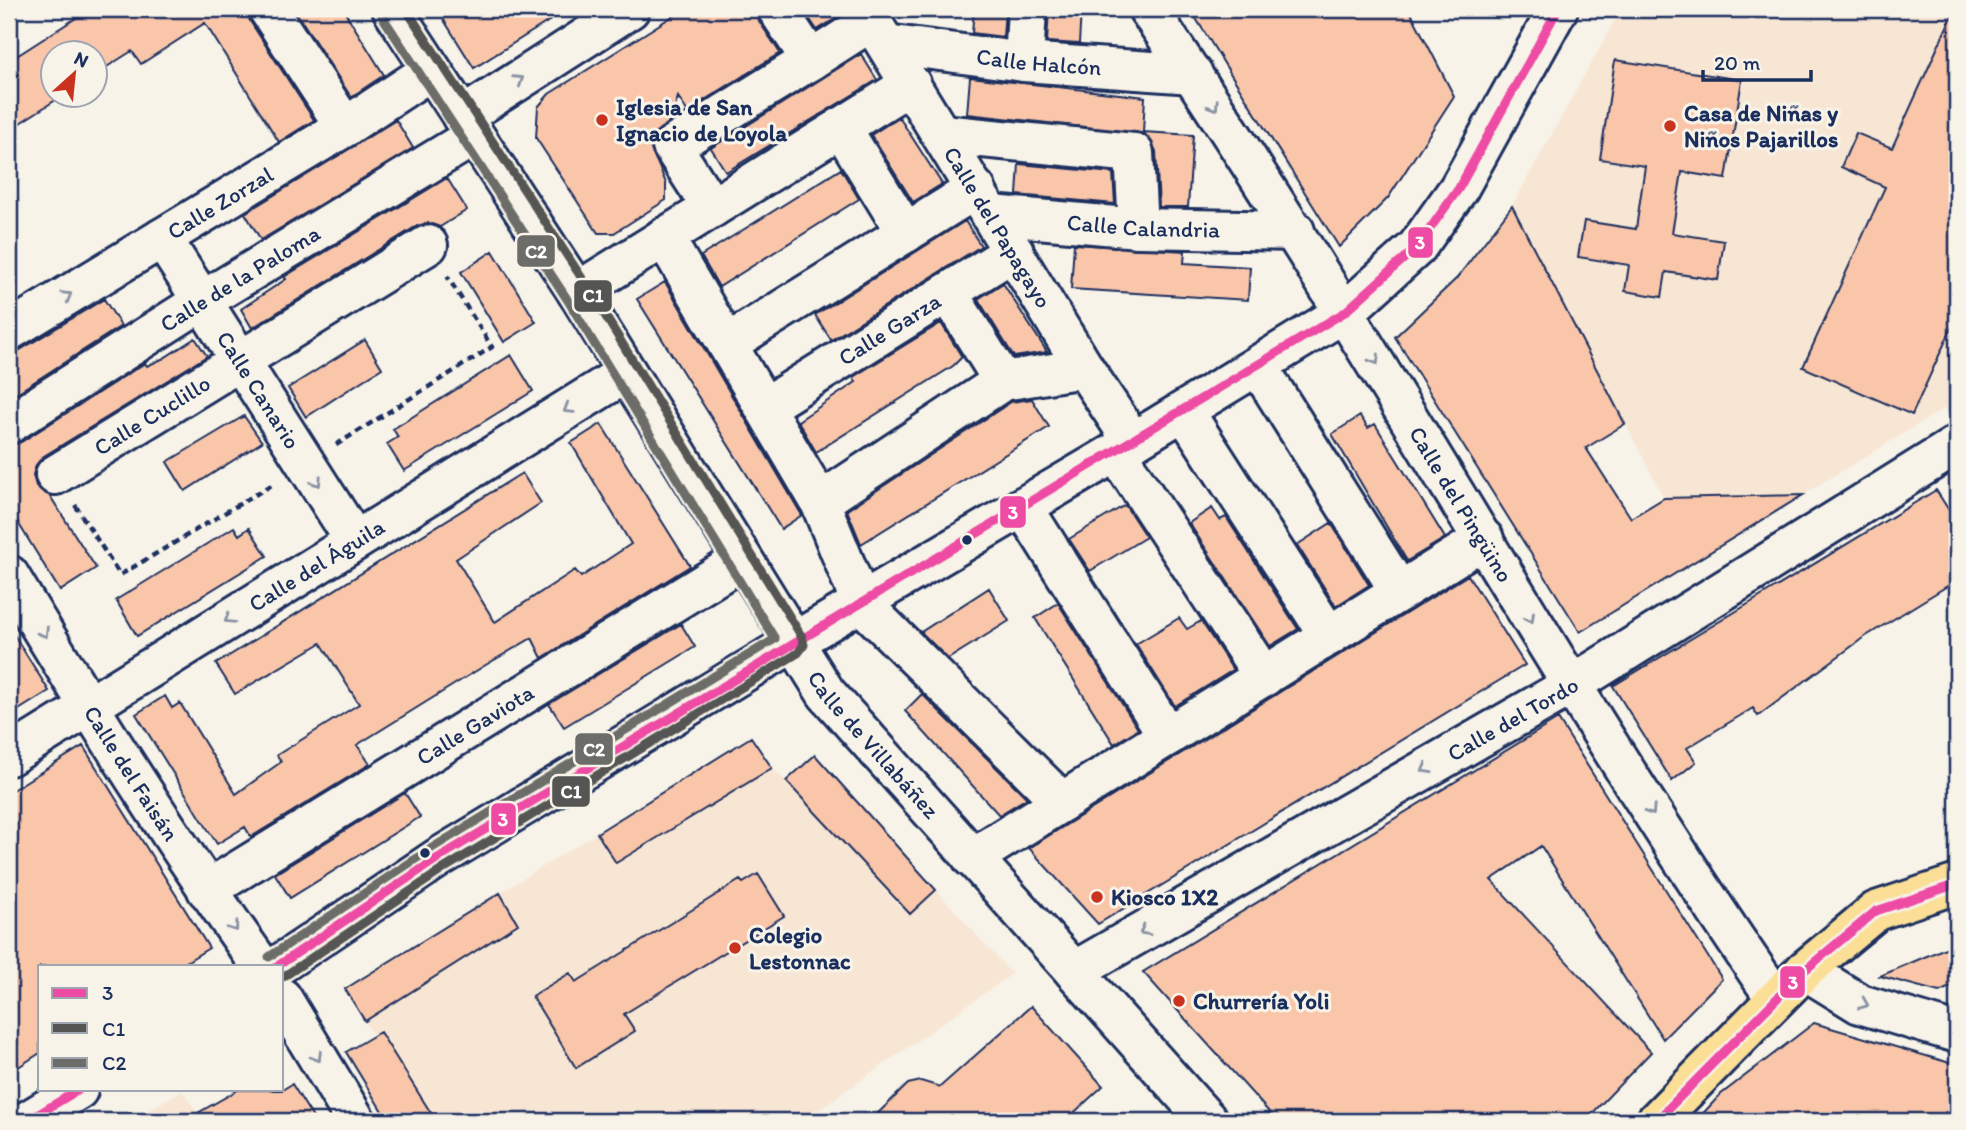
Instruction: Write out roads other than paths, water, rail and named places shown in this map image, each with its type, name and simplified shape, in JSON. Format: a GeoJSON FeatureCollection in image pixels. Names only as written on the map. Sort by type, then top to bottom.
{"type":"FeatureCollection","features":[{"type":"Feature","properties":{"kind":"main road"},"geometry":{"type":"LineString","coordinates":[[1656,1121],[1805,970],[1876,911],[1957,884]]}},
{"type":"Feature","properties":{"kind":"street"},"geometry":{"type":"LineString","coordinates":[[268,9],[345,127]]}},
{"type":"Feature","properties":{"kind":"street","name":"Calle de Villabáñez"},"geometry":{"type":"LineString","coordinates":[[392,9],[430,71],[577,292],[792,643],[826,693],[1208,1121]]}},
{"type":"Feature","properties":{"kind":"street","name":"Calle de la Paloma"},"geometry":{"type":"LineString","coordinates":[[9,424],[468,126],[630,9]]}},
{"type":"Feature","properties":{"kind":"street"},"geometry":{"type":"LineString","coordinates":[[777,9],[811,60]]}},
{"type":"Feature","properties":{"kind":"street"},"geometry":{"type":"LineString","coordinates":[[1024,62],[1027,9]]}},
{"type":"Feature","properties":{"kind":"street","name":"Calle del Pingüino"},"geometry":{"type":"LineString","coordinates":[[1148,9],[1295,231],[1484,539],[1570,686],[1776,999]]}},
{"type":"Feature","properties":{"kind":"street"},"geometry":{"type":"LineString","coordinates":[[279,965],[438,858],[1345,312],[1417,247],[1459,188],[1558,9]]}},
{"type":"Feature","properties":{"kind":"street"},"geometry":{"type":"LineString","coordinates":[[712,208],[672,146],[811,60],[874,25]]}},
{"type":"Feature","properties":{"kind":"street","name":"Calle Halcón"},"geometry":{"type":"LineString","coordinates":[[874,25],[1024,62],[1193,74]]}},
{"type":"Feature","properties":{"kind":"street","name":"Calle del Papagayo"},"geometry":{"type":"LineString","coordinates":[[874,25],[1084,368],[1124,447],[1264,677]]}},
{"type":"Feature","properties":{"kind":"street","name":"Calle Zorzal"},"geometry":{"type":"LineString","coordinates":[[9,331],[345,127],[430,71]]}},
{"type":"Feature","properties":{"kind":"street"},"geometry":{"type":"LineString","coordinates":[[577,292],[911,84]]}},
{"type":"Feature","properties":{"kind":"street"},"geometry":{"type":"LineString","coordinates":[[841,127],[906,233]]}},
{"type":"Feature","properties":{"kind":"street"},"geometry":{"type":"LineString","coordinates":[[942,134],[1133,153],[1138,228]]}},
{"type":"Feature","properties":{"kind":"street"},"geometry":{"type":"LineString","coordinates":[[727,344],[906,233],[984,202]]}},
{"type":"Feature","properties":{"kind":"street","name":"Calle Calandria"},"geometry":{"type":"LineString","coordinates":[[984,202],[1138,228],[1295,231]]}},
{"type":"Feature","properties":{"kind":"street"},"geometry":{"type":"LineString","coordinates":[[664,237],[820,502],[861,603],[1062,802]]}},
{"type":"Feature","properties":{"kind":"street","name":"Calle Canario"},"geometry":{"type":"LineString","coordinates":[[162,238],[355,541]]}},
{"type":"Feature","properties":{"kind":"street","name":"Calle Cuclillo"},"geometry":{"type":"LineString","coordinates":[[55,475],[428,245]]}},
{"type":"Feature","properties":{"kind":"street","name":"Calle Garza"},"geometry":{"type":"LineString","coordinates":[[765,407],[1014,251]]}},
{"type":"Feature","properties":{"kind":"street"},"geometry":{"type":"LineString","coordinates":[[948,293],[1003,381]]}},
{"type":"Feature","properties":{"kind":"street"},"geometry":{"type":"LineString","coordinates":[[1258,366],[1400,592]]}},
{"type":"Feature","properties":{"kind":"street"},"geometry":{"type":"LineString","coordinates":[[820,502],[1003,381],[1084,368]]}},
{"type":"Feature","properties":{"kind":"street","name":"Calle del Águila"},"geometry":{"type":"LineString","coordinates":[[9,756],[626,373]]}},
{"type":"Feature","properties":{"kind":"street"},"geometry":{"type":"LineString","coordinates":[[1184,411],[1329,636]]}},
{"type":"Feature","properties":{"kind":"street","name":"Calle del Tordo"},"geometry":{"type":"LineString","coordinates":[[1074,971],[1570,686],[1953,457]]}},
{"type":"Feature","properties":{"kind":"street"},"geometry":{"type":"LineString","coordinates":[[1023,507],[1168,736]]}},
{"type":"Feature","properties":{"kind":"street"},"geometry":{"type":"LineString","coordinates":[[972,858],[1484,539]]}},
{"type":"Feature","properties":{"kind":"street","name":"Calle Gaviota"},"geometry":{"type":"LineString","coordinates":[[207,890],[742,560]]}},
{"type":"Feature","properties":{"kind":"street","name":"Calle del Faisán"},"geometry":{"type":"LineString","coordinates":[[9,575],[87,706],[207,890],[261,965]]}},
{"type":"Feature","properties":{"kind":"street"},"geometry":{"type":"LineString","coordinates":[[1805,970],[1860,1004],[1957,1033]]}},
{"type":"Feature","properties":{"kind":"street"},"geometry":{"type":"LineString","coordinates":[[284,1001],[356,1121]]}},
{"type":"Feature","properties":{"kind":"street"},"geometry":{"type":"LineString","coordinates":[[27,1121],[75,1092]]}},
{"type":"Feature","properties":{"kind":"place","name":"Iglesia de San Ignacio de Loyola"},"geometry":{"type":"Point","coordinates":[602,120]}},
{"type":"Feature","properties":{"kind":"place","name":"Casa de Niñas y Niños Pajarillos"},"geometry":{"type":"Point","coordinates":[1670,126]}},
{"type":"Feature","properties":{"kind":"place","name":"Kiosco 1X2"},"geometry":{"type":"Point","coordinates":[1097,897]}},
{"type":"Feature","properties":{"kind":"place","name":"Colegio Lestonnac"},"geometry":{"type":"Point","coordinates":[735,948]}},
{"type":"Feature","properties":{"kind":"place","name":"Churrería Yoli"},"geometry":{"type":"Point","coordinates":[1179,1001]}}]}
